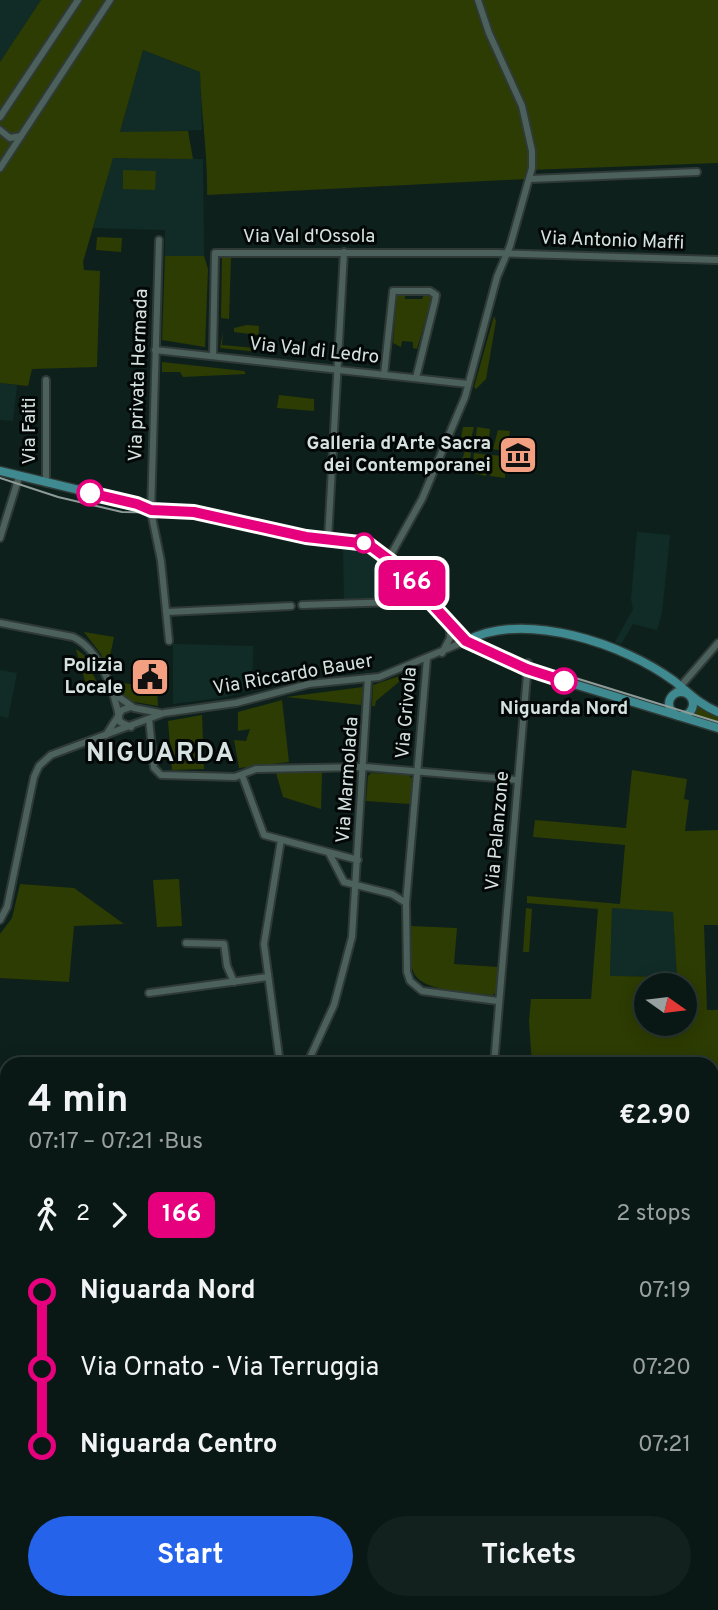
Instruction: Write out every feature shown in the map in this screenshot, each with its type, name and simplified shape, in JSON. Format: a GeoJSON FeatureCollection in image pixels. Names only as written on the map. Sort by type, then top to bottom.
{"type":"FeatureCollection","features":[{"type":"Feature","properties":{"kind":"main road"},"geometry":{"type":"LineString","coordinates":[[0,471],[137,504],[151,510],[194,512],[328,539],[368,544],[389,558],[449,625],[466,641],[479,648],[718,728]]}},
{"type":"Feature","properties":{"kind":"main road"},"geometry":{"type":"LineString","coordinates":[[466,641],[494,631],[540,629],[617,650],[680,687],[688,695],[693,701],[692,710],[687,715],[677,716]]}},
{"type":"Feature","properties":{"kind":"main road"},"geometry":{"type":"LineString","coordinates":[[677,716],[669,707],[673,695],[679,692],[718,712]]}},
{"type":"Feature","properties":{"kind":"street"},"geometry":{"type":"LineString","coordinates":[[0,117],[78,0]]}},
{"type":"Feature","properties":{"kind":"street"},"geometry":{"type":"LineString","coordinates":[[0,167],[110,0]]}},
{"type":"Feature","properties":{"kind":"street"},"geometry":{"type":"LineString","coordinates":[[389,558],[422,499],[468,387],[530,179],[532,151],[522,106],[478,0]]}},
{"type":"Feature","properties":{"kind":"street"},"geometry":{"type":"LineString","coordinates":[[0,130],[10,138],[21,136]]}},
{"type":"Feature","properties":{"kind":"street"},"geometry":{"type":"LineString","coordinates":[[530,179],[697,172]]}},
{"type":"Feature","properties":{"kind":"street","name":"Via privata Hermada"},"geometry":{"type":"LineString","coordinates":[[159,240],[151,510],[169,641]]}},
{"type":"Feature","properties":{"kind":"street"},"geometry":{"type":"LineString","coordinates":[[328,539],[344,252]]}},
{"type":"Feature","properties":{"kind":"street","name":"Via Val d'Ossola"},"geometry":{"type":"LineString","coordinates":[[213,356],[215,253],[506,253]]}},
{"type":"Feature","properties":{"kind":"street","name":"Via Antonio Maffi"},"geometry":{"type":"LineString","coordinates":[[506,253],[718,260]]}},
{"type":"Feature","properties":{"kind":"street"},"geometry":{"type":"LineString","coordinates":[[384,375],[393,291],[430,291],[436,295],[416,378]]}},
{"type":"Feature","properties":{"kind":"street","name":"Via Val di Ledro"},"geometry":{"type":"LineString","coordinates":[[155,350],[416,378],[468,387]]}},
{"type":"Feature","properties":{"kind":"street","name":"Via Faiti"},"geometry":{"type":"LineString","coordinates":[[46,380],[46,483]]}},
{"type":"Feature","properties":{"kind":"street"},"geometry":{"type":"LineString","coordinates":[[0,538],[19,477]]}},
{"type":"Feature","properties":{"kind":"street"},"geometry":{"type":"LineString","coordinates":[[393,601],[400,569]]}},
{"type":"Feature","properties":{"kind":"street"},"geometry":{"type":"LineString","coordinates":[[302,605],[428,601]]}},
{"type":"Feature","properties":{"kind":"street"},"geometry":{"type":"LineString","coordinates":[[167,612],[291,606]]}},
{"type":"Feature","properties":{"kind":"street"},"geometry":{"type":"LineString","coordinates":[[0,623],[78,640],[89,649],[113,691],[123,725],[134,726]]}},
{"type":"Feature","properties":{"kind":"street"},"geometry":{"type":"LineString","coordinates":[[442,653],[450,638],[449,625]]}},
{"type":"Feature","properties":{"kind":"street","name":"Via Riccardo Bauer"},"geometry":{"type":"LineString","coordinates":[[162,713],[236,703],[309,684],[368,678],[442,653],[466,641]]}},
{"type":"Feature","properties":{"kind":"street"},"geometry":{"type":"LineString","coordinates":[[673,695],[718,643]]}},
{"type":"Feature","properties":{"kind":"street","name":"Via Grivola"},"geometry":{"type":"LineString","coordinates":[[406,903],[427,658]]}},
{"type":"Feature","properties":{"kind":"street","name":"Via Palanzone"},"geometry":{"type":"LineString","coordinates":[[494,1057],[528,666]]}},
{"type":"Feature","properties":{"kind":"street","name":"Via Marmolada"},"geometry":{"type":"LineString","coordinates":[[310,1057],[341,986],[352,937],[365,767],[368,678]]}},
{"type":"Feature","properties":{"kind":"street"},"geometry":{"type":"LineString","coordinates":[[113,691],[140,716],[134,726]]}},
{"type":"Feature","properties":{"kind":"street"},"geometry":{"type":"LineString","coordinates":[[106,735],[123,709],[134,708],[162,713]]}},
{"type":"Feature","properties":{"kind":"street"},"geometry":{"type":"LineString","coordinates":[[0,920],[7,909],[37,767],[51,755],[134,726],[162,713]]}},
{"type":"Feature","properties":{"kind":"street"},"geometry":{"type":"LineString","coordinates":[[149,719],[154,768],[158,774],[242,775],[256,769],[365,767],[518,780]]}},
{"type":"Feature","properties":{"kind":"street"},"geometry":{"type":"LineString","coordinates":[[242,775],[262,833],[358,860]]}},
{"type":"Feature","properties":{"kind":"street"},"geometry":{"type":"LineString","coordinates":[[279,1057],[264,944],[281,840]]}},
{"type":"Feature","properties":{"kind":"street"},"geometry":{"type":"LineString","coordinates":[[329,853],[340,879],[393,894],[406,903],[407,972],[410,981],[422,991],[498,1001]]}},
{"type":"Feature","properties":{"kind":"street"},"geometry":{"type":"LineString","coordinates":[[186,943],[224,944],[227,966],[234,982]]}},
{"type":"Feature","properties":{"kind":"street"},"geometry":{"type":"LineString","coordinates":[[149,993],[268,977]]}},
{"type":"Feature","properties":{"kind":"shaded area"},"geometry":{"type":"Polygon","coordinates":[[[0,0],[41,0],[0,62],[0,0]]]}},
{"type":"Feature","properties":{"kind":"shaded area"},"geometry":{"type":"Polygon","coordinates":[[[143,50],[200,72],[202,130],[120,133],[143,50]]]}},
{"type":"Feature","properties":{"kind":"shaded area"},"geometry":{"type":"Polygon","coordinates":[[[113,157],[203,159],[204,256],[165,256],[165,230],[93,228],[113,157]]]}},
{"type":"Feature","properties":{"kind":"shaded area"},"geometry":{"type":"Polygon","coordinates":[[[0,383],[17,385],[13,421],[0,420],[0,383]]]}},
{"type":"Feature","properties":{"kind":"shaded area"},"geometry":{"type":"Polygon","coordinates":[[[637,532],[670,535],[662,612],[657,630],[633,624],[621,644],[615,642],[633,609],[631,599],[637,532]]]}},
{"type":"Feature","properties":{"kind":"shaded area"},"geometry":{"type":"Polygon","coordinates":[[[343,542],[368,546],[398,571],[392,600],[344,603],[343,542]]]}},
{"type":"Feature","properties":{"kind":"shaded area"},"geometry":{"type":"Polygon","coordinates":[[[173,644],[253,646],[252,689],[226,697],[173,704],[173,644]]]}},
{"type":"Feature","properties":{"kind":"shaded area"},"geometry":{"type":"Polygon","coordinates":[[[0,670],[17,673],[8,718],[0,716],[0,670]]]}},
{"type":"Feature","properties":{"kind":"shaded area"},"geometry":{"type":"Polygon","coordinates":[[[612,907],[673,912],[677,973],[610,976],[612,907]]]}},
{"type":"Feature","properties":{"kind":"green space"},"geometry":{"type":"Polygon","coordinates":[[[41,0],[718,0],[718,163],[529,170],[527,179],[207,195],[200,72],[143,50],[120,132],[188,131],[193,159],[113,158],[83,262],[84,270],[100,271],[97,367],[32,369],[28,386],[0,383],[0,62],[41,0]]]}},
{"type":"Feature","properties":{"kind":"green space"},"geometry":{"type":"Polygon","coordinates":[[[123,170],[156,171],[155,190],[123,189],[123,170]]]}},
{"type":"Feature","properties":{"kind":"green space"},"geometry":{"type":"Polygon","coordinates":[[[97,237],[122,238],[121,252],[96,250],[97,237]]]}},
{"type":"Feature","properties":{"kind":"green space"},"geometry":{"type":"Polygon","coordinates":[[[165,256],[204,256],[208,269],[205,347],[162,340],[165,256]]]}},
{"type":"Feature","properties":{"kind":"green space"},"geometry":{"type":"Polygon","coordinates":[[[222,258],[231,258],[229,319],[221,318],[222,258]]]}},
{"type":"Feature","properties":{"kind":"green space"},"geometry":{"type":"Polygon","coordinates":[[[405,293],[405,299],[422,299],[424,294],[432,297],[417,349],[413,348],[413,342],[402,341],[401,347],[393,343],[397,296],[405,293]]]}},
{"type":"Feature","properties":{"kind":"green space"},"geometry":{"type":"Polygon","coordinates":[[[494,316],[496,321],[486,379],[476,389],[474,387],[494,316]]]}},
{"type":"Feature","properties":{"kind":"green space"},"geometry":{"type":"Polygon","coordinates":[[[259,326],[258,352],[220,348],[223,331],[222,345],[256,348],[257,335],[234,332],[234,328],[259,326]]]}},
{"type":"Feature","properties":{"kind":"green space"},"geometry":{"type":"Polygon","coordinates":[[[162,362],[244,371],[246,374],[183,377],[180,372],[162,372],[162,362]]]}},
{"type":"Feature","properties":{"kind":"green space"},"geometry":{"type":"Polygon","coordinates":[[[279,395],[314,399],[314,411],[277,408],[279,395]]]}},
{"type":"Feature","properties":{"kind":"green space"},"geometry":{"type":"Polygon","coordinates":[[[463,427],[474,427],[468,449],[461,439],[463,427]]]}},
{"type":"Feature","properties":{"kind":"green space"},"geometry":{"type":"Polygon","coordinates":[[[477,427],[490,429],[488,450],[475,447],[477,427]]]}},
{"type":"Feature","properties":{"kind":"green space"},"geometry":{"type":"Polygon","coordinates":[[[498,430],[510,431],[508,446],[504,451],[493,449],[498,430]]]}},
{"type":"Feature","properties":{"kind":"green space"},"geometry":{"type":"Polygon","coordinates":[[[465,451],[471,453],[468,473],[458,472],[465,451]]]}},
{"type":"Feature","properties":{"kind":"green space"},"geometry":{"type":"Polygon","coordinates":[[[474,453],[489,455],[486,476],[472,473],[474,453]]]}},
{"type":"Feature","properties":{"kind":"green space"},"geometry":{"type":"Polygon","coordinates":[[[492,455],[503,456],[506,462],[505,478],[490,476],[492,455]]]}},
{"type":"Feature","properties":{"kind":"green space"},"geometry":{"type":"Polygon","coordinates":[[[84,632],[114,637],[107,670],[101,654],[84,632]]]}},
{"type":"Feature","properties":{"kind":"green space"},"geometry":{"type":"Polygon","coordinates":[[[76,649],[84,655],[100,689],[88,692],[76,649]]]}},
{"type":"Feature","properties":{"kind":"green space"},"geometry":{"type":"Polygon","coordinates":[[[420,669],[406,676],[372,706],[373,685],[420,669]]]}},
{"type":"Feature","properties":{"kind":"green space"},"geometry":{"type":"Polygon","coordinates":[[[113,681],[157,689],[158,706],[129,701],[113,681]]]}},
{"type":"Feature","properties":{"kind":"green space"},"geometry":{"type":"Polygon","coordinates":[[[363,687],[361,705],[286,697],[363,687]]]}},
{"type":"Feature","properties":{"kind":"green space"},"geometry":{"type":"Polygon","coordinates":[[[282,700],[289,762],[239,768],[234,740],[246,741],[250,729],[238,731],[238,712],[282,700]]]}},
{"type":"Feature","properties":{"kind":"green space"},"geometry":{"type":"Polygon","coordinates":[[[697,704],[718,715],[718,726],[691,716],[697,704]]]}},
{"type":"Feature","properties":{"kind":"green space"},"geometry":{"type":"Polygon","coordinates":[[[202,715],[204,769],[172,770],[168,721],[202,715]]]}},
{"type":"Feature","properties":{"kind":"green space"},"geometry":{"type":"Polygon","coordinates":[[[632,770],[687,779],[684,799],[689,800],[685,831],[718,830],[718,925],[704,925],[707,1010],[718,1010],[718,1057],[532,1057],[529,1021],[531,999],[591,999],[598,909],[527,903],[527,896],[620,904],[625,845],[533,837],[535,820],[626,828],[632,770]],[[612,908],[610,976],[634,976],[634,1036],[697,1036],[697,973],[677,973],[673,912],[612,908]]]}},
{"type":"Feature","properties":{"kind":"green space"},"geometry":{"type":"Polygon","coordinates":[[[322,772],[321,809],[283,797],[276,773],[322,772]]]}},
{"type":"Feature","properties":{"kind":"green space"},"geometry":{"type":"Polygon","coordinates":[[[371,773],[409,775],[412,779],[410,804],[366,801],[368,776],[371,773]]]}},
{"type":"Feature","properties":{"kind":"green space"},"geometry":{"type":"Polygon","coordinates":[[[179,879],[182,926],[157,927],[153,880],[179,879]]]}},
{"type":"Feature","properties":{"kind":"green space"},"geometry":{"type":"Polygon","coordinates":[[[20,884],[74,888],[124,924],[74,926],[69,982],[0,978],[0,934],[12,918],[20,884]]]}},
{"type":"Feature","properties":{"kind":"green space"},"geometry":{"type":"Polygon","coordinates":[[[526,908],[532,909],[529,952],[523,952],[526,908]]]}},
{"type":"Feature","properties":{"kind":"green space"},"geometry":{"type":"Polygon","coordinates":[[[411,926],[457,928],[454,964],[498,967],[496,992],[493,995],[451,991],[420,981],[412,965],[411,926]]]}},
{"type":"Feature","properties":{"kind":"tram line"},"geometry":{"type":"LineString","coordinates":[[0,478],[58,497],[122,512],[191,513],[310,539],[367,545],[394,565],[454,633],[472,646],[718,722]]}},
{"type":"Feature","properties":{"kind":"bus line","name":"166"},"geometry":{"type":"LineString","coordinates":[[90,493],[151,510],[194,512],[306,537],[368,544],[396,565],[452,629],[466,641],[527,669],[564,681]]}},
{"type":"Feature","properties":{"kind":"place","name":"Galleria d'Arte Sacra dei Contemporanei"},"geometry":{"type":"Point","coordinates":[518,455]}},
{"type":"Feature","properties":{"kind":"place","name":"Polizia Locale"},"geometry":{"type":"Point","coordinates":[150,677]}},
{"type":"Feature","properties":{"kind":"place","name":"Niguarda Nord"},"geometry":{"type":"Point","coordinates":[564,681]}},
{"type":"Feature","properties":{"kind":"district","name":"NIGUARDA"},"geometry":{"type":"Point","coordinates":[161,754]}}]}
